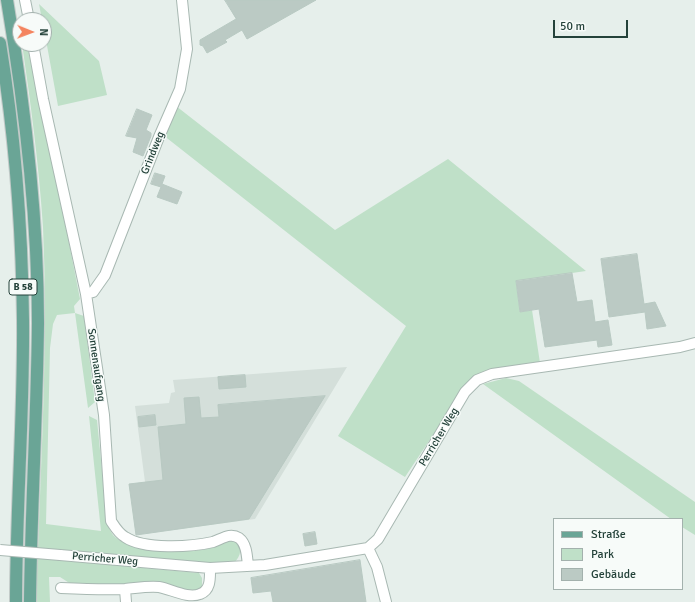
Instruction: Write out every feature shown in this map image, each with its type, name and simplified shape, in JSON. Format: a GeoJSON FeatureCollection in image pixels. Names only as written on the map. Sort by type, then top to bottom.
{"type":"FeatureCollection","features":[{"type":"Feature","properties":{"kind":"main road","name":"B 58"},"geometry":{"type":"LineString","coordinates":[[7,0],[25,119],[34,212],[38,323],[30,602]]}},
{"type":"Feature","properties":{"kind":"main road","name":"B 58"},"geometry":{"type":"LineString","coordinates":[[0,43],[16,174],[23,287],[22,409],[16,602]]}},
{"type":"Feature","properties":{"kind":"street"},"geometry":{"type":"LineString","coordinates":[[25,0],[27,12]]}},
{"type":"Feature","properties":{"kind":"street","name":"Grindweg"},"geometry":{"type":"LineString","coordinates":[[86,294],[93,292],[105,276],[159,137],[180,89],[187,49],[182,0]]}},
{"type":"Feature","properties":{"kind":"street","name":"Sonnenaufgang"},"geometry":{"type":"LineString","coordinates":[[34,52],[43,99],[86,294],[104,414],[111,521],[117,530],[126,538],[136,542],[177,546],[214,541],[232,535],[240,538],[246,547],[248,566]]}},
{"type":"Feature","properties":{"kind":"street","name":"Perricher Weg"},"geometry":{"type":"LineString","coordinates":[[0,550],[210,568],[265,565],[368,548],[378,539],[465,392],[477,380],[492,374],[680,347],[695,343]]}},
{"type":"Feature","properties":{"kind":"street"},"geometry":{"type":"LineString","coordinates":[[368,548],[377,567],[386,602]]}},
{"type":"Feature","properties":{"kind":"street"},"geometry":{"type":"LineString","coordinates":[[61,588],[125,589],[145,586],[166,588],[189,596],[200,595],[207,590],[210,581],[210,568]]}},
{"type":"Feature","properties":{"kind":"street"},"geometry":{"type":"LineString","coordinates":[[125,589],[126,602]]}},
{"type":"Feature","properties":{"kind":"shaded area"},"geometry":{"type":"Polygon","coordinates":[[[347,367],[255,519],[136,535],[129,484],[145,482],[135,406],[169,403],[171,393],[175,392],[173,380],[347,367]]]}},
{"type":"Feature","properties":{"kind":"green space"},"geometry":{"type":"Polygon","coordinates":[[[39,4],[47,12],[40,12],[39,4]]]}},
{"type":"Feature","properties":{"kind":"green space"},"geometry":{"type":"Polygon","coordinates":[[[52,16],[99,61],[107,95],[58,106],[48,52],[52,52],[52,16]]]}},
{"type":"Feature","properties":{"kind":"green space"},"geometry":{"type":"Polygon","coordinates":[[[23,52],[29,52],[80,299],[74,306],[75,313],[57,315],[53,324],[50,348],[46,524],[101,531],[89,416],[97,420],[107,521],[113,535],[121,541],[131,545],[171,551],[206,549],[227,541],[235,541],[239,546],[240,555],[234,563],[213,564],[38,548],[44,388],[45,307],[43,227],[32,113],[23,52]]]}},
{"type":"Feature","properties":{"kind":"green space"},"geometry":{"type":"Polygon","coordinates":[[[176,106],[335,230],[448,159],[586,271],[516,281],[520,312],[532,310],[540,363],[491,370],[463,390],[405,477],[338,436],[406,326],[163,135],[176,106]]]}},
{"type":"Feature","properties":{"kind":"green space"},"geometry":{"type":"Polygon","coordinates":[[[75,313],[84,316],[95,402],[88,408],[75,313]]]}},
{"type":"Feature","properties":{"kind":"green space"},"geometry":{"type":"Polygon","coordinates":[[[506,378],[519,381],[695,502],[695,535],[683,528],[683,518],[670,518],[483,384],[506,378]]]}},
{"type":"Feature","properties":{"kind":"green space"},"geometry":{"type":"Polygon","coordinates":[[[37,558],[199,573],[202,578],[202,587],[193,592],[114,585],[74,586],[60,577],[49,577],[50,602],[37,602],[37,558]]]}},
{"type":"Feature","properties":{"kind":"building"},"geometry":{"type":"Polygon","coordinates":[[[225,0],[316,0],[247,39],[242,30],[225,40],[227,42],[207,53],[203,46],[200,45],[200,40],[236,19],[225,0]]]}},
{"type":"Feature","properties":{"kind":"building"},"geometry":{"type":"Polygon","coordinates":[[[137,109],[152,115],[146,130],[151,133],[151,136],[143,156],[133,152],[137,138],[126,136],[137,109]]]}},
{"type":"Feature","properties":{"kind":"building"},"geometry":{"type":"Polygon","coordinates":[[[155,173],[165,176],[162,184],[182,192],[177,204],[157,197],[161,187],[151,184],[155,173]]]}},
{"type":"Feature","properties":{"kind":"building"},"geometry":{"type":"Polygon","coordinates":[[[637,254],[644,304],[655,302],[666,326],[647,329],[645,312],[609,317],[601,259],[637,254]]]}},
{"type":"Feature","properties":{"kind":"building"},"geometry":{"type":"Polygon","coordinates":[[[572,273],[577,302],[592,300],[595,322],[608,320],[612,345],[598,347],[597,340],[545,347],[539,309],[520,312],[516,281],[572,273]]]}},
{"type":"Feature","properties":{"kind":"building"},"geometry":{"type":"Polygon","coordinates":[[[245,375],[246,387],[219,389],[218,377],[245,375]]]}},
{"type":"Feature","properties":{"kind":"building"},"geometry":{"type":"Polygon","coordinates":[[[325,396],[249,519],[136,535],[129,484],[163,480],[158,427],[186,424],[184,398],[199,397],[201,418],[219,417],[218,405],[325,396]]]}},
{"type":"Feature","properties":{"kind":"building"},"geometry":{"type":"Polygon","coordinates":[[[155,415],[156,425],[139,427],[138,417],[155,415]]]}},
{"type":"Feature","properties":{"kind":"building"},"geometry":{"type":"Polygon","coordinates":[[[315,532],[317,544],[305,546],[303,534],[315,532]]]}},
{"type":"Feature","properties":{"kind":"building"},"geometry":{"type":"Polygon","coordinates":[[[360,560],[366,602],[273,602],[271,591],[253,593],[251,578],[360,560]]]}}]}
